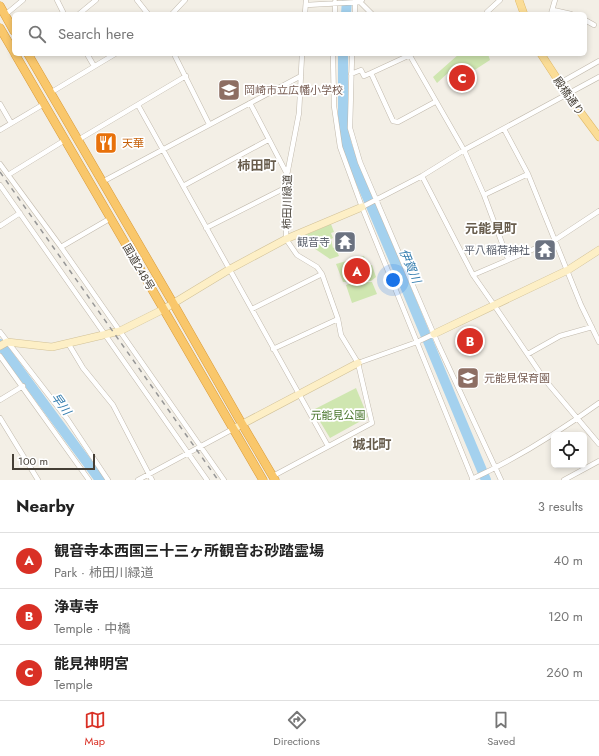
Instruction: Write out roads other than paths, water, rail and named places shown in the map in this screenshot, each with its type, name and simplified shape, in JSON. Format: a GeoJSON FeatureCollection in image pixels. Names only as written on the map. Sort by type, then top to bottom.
{"type":"FeatureCollection","features":[{"type":"Feature","properties":{"kind":"highway"},"geometry":{"type":"LineString","coordinates":[[0,6],[12,27]]}},
{"type":"Feature","properties":{"kind":"highway","name":"国道248号"},"geometry":{"type":"LineString","coordinates":[[0,28],[12,48]]}},
{"type":"Feature","properties":{"kind":"highway","name":"国道248号"},"geometry":{"type":"LineString","coordinates":[[17,56],[263,480]]}},
{"type":"Feature","properties":{"kind":"highway","name":"国道248号"},"geometry":{"type":"LineString","coordinates":[[29,56],[274,478]]}},
{"type":"Feature","properties":{"kind":"main road"},"geometry":{"type":"LineString","coordinates":[[519,0],[523,12]]}},
{"type":"Feature","properties":{"kind":"main road","name":"殿橋通り"},"geometry":{"type":"LineString","coordinates":[[542,56],[567,94],[599,137]]}},
{"type":"Feature","properties":{"kind":"street"},"geometry":{"type":"LineString","coordinates":[[5,15],[23,0]]}},
{"type":"Feature","properties":{"kind":"street"},"geometry":{"type":"LineString","coordinates":[[57,0],[63,12]]}},
{"type":"Feature","properties":{"kind":"street"},"geometry":{"type":"LineString","coordinates":[[81,12],[96,0]]}},
{"type":"Feature","properties":{"kind":"street"},"geometry":{"type":"LineString","coordinates":[[137,0],[146,12]]}},
{"type":"Feature","properties":{"kind":"street"},"geometry":{"type":"LineString","coordinates":[[174,12],[185,0]]}},
{"type":"Feature","properties":{"kind":"street"},"geometry":{"type":"LineString","coordinates":[[487,12],[500,0]]}},
{"type":"Feature","properties":{"kind":"street"},"geometry":{"type":"LineString","coordinates":[[552,12],[555,0]]}},
{"type":"Feature","properties":{"kind":"street"},"geometry":{"type":"LineString","coordinates":[[355,12],[358,1]]}},
{"type":"Feature","properties":{"kind":"street"},"geometry":{"type":"LineString","coordinates":[[306,3],[358,1],[370,12]]}},
{"type":"Feature","properties":{"kind":"street"},"geometry":{"type":"LineString","coordinates":[[587,21],[594,25]]}},
{"type":"Feature","properties":{"kind":"street"},"geometry":{"type":"LineString","coordinates":[[88,56],[94,66]]}},
{"type":"Feature","properties":{"kind":"street"},"geometry":{"type":"LineString","coordinates":[[50,93],[112,56]]}},
{"type":"Feature","properties":{"kind":"street"},"geometry":{"type":"LineString","coordinates":[[175,56],[209,124]]}},
{"type":"Feature","properties":{"kind":"street","name":"柿田川緑道"},"geometry":{"type":"LineString","coordinates":[[302,56],[299,113],[287,175],[286,239],[297,255],[317,267],[322,274],[338,319],[341,335],[358,363],[372,423],[328,446]]}},
{"type":"Feature","properties":{"kind":"street"},"geometry":{"type":"LineString","coordinates":[[333,56],[334,106],[340,147],[362,207],[418,341],[473,479],[495,468],[577,419],[599,403]]}},
{"type":"Feature","properties":{"kind":"street"},"geometry":{"type":"LineString","coordinates":[[352,56],[350,128],[360,162],[434,334],[501,480]]}},
{"type":"Feature","properties":{"kind":"street"},"geometry":{"type":"LineString","coordinates":[[351,74],[361,70],[364,76],[407,56]]}},
{"type":"Feature","properties":{"kind":"street"},"geometry":{"type":"LineString","coordinates":[[410,56],[464,150],[484,195],[508,259]]}},
{"type":"Feature","properties":{"kind":"street"},"geometry":{"type":"LineString","coordinates":[[560,83],[599,61]]}},
{"type":"Feature","properties":{"kind":"street"},"geometry":{"type":"LineString","coordinates":[[371,73],[393,120],[398,122],[435,102]]}},
{"type":"Feature","properties":{"kind":"street"},"geometry":{"type":"LineString","coordinates":[[78,140],[186,76]]}},
{"type":"Feature","properties":{"kind":"street"},"geometry":{"type":"LineString","coordinates":[[102,182],[301,76]]}},
{"type":"Feature","properties":{"kind":"street"},"geometry":{"type":"LineString","coordinates":[[0,346],[7,342],[52,347],[120,331],[164,309],[230,269],[286,239],[362,207],[422,176],[464,150],[599,77]]}},
{"type":"Feature","properties":{"kind":"street"},"geometry":{"type":"LineString","coordinates":[[250,103],[287,175]]}},
{"type":"Feature","properties":{"kind":"street"},"geometry":{"type":"LineString","coordinates":[[0,104],[11,123]]}},
{"type":"Feature","properties":{"kind":"street"},"geometry":{"type":"LineString","coordinates":[[0,130],[44,104]]}},
{"type":"Feature","properties":{"kind":"street"},"geometry":{"type":"LineString","coordinates":[[138,105],[328,446],[274,478]]}},
{"type":"Feature","properties":{"kind":"street"},"geometry":{"type":"LineString","coordinates":[[504,128],[528,174],[581,305],[599,342]]}},
{"type":"Feature","properties":{"kind":"street"},"geometry":{"type":"LineString","coordinates":[[8,175],[65,140]]}},
{"type":"Feature","properties":{"kind":"street"},"geometry":{"type":"LineString","coordinates":[[183,186],[268,140]]}},
{"type":"Feature","properties":{"kind":"street"},"geometry":{"type":"LineString","coordinates":[[0,164],[61,247],[224,480]]}},
{"type":"Feature","properties":{"kind":"street"},"geometry":{"type":"LineString","coordinates":[[484,195],[528,174]]}},
{"type":"Feature","properties":{"kind":"street"},"geometry":{"type":"LineString","coordinates":[[422,176],[473,275],[545,380],[599,444]]}},
{"type":"Feature","properties":{"kind":"street"},"geometry":{"type":"LineString","coordinates":[[0,185],[207,480]]}},
{"type":"Feature","properties":{"kind":"street"},"geometry":{"type":"LineString","coordinates":[[206,228],[287,187]]}},
{"type":"Feature","properties":{"kind":"street"},"geometry":{"type":"LineString","coordinates":[[473,275],[555,240],[599,211]]}},
{"type":"Feature","properties":{"kind":"street"},"geometry":{"type":"LineString","coordinates":[[0,226],[20,213]]}},
{"type":"Feature","properties":{"kind":"street"},"geometry":{"type":"LineString","coordinates":[[61,247],[111,218]]}},
{"type":"Feature","properties":{"kind":"street"},"geometry":{"type":"LineString","coordinates":[[138,480],[358,363],[434,334],[568,270],[599,250]]}},
{"type":"Feature","properties":{"kind":"street"},"geometry":{"type":"LineString","coordinates":[[252,310],[322,274]]}},
{"type":"Feature","properties":{"kind":"street"},"geometry":{"type":"LineString","coordinates":[[273,349],[338,319]]}},
{"type":"Feature","properties":{"kind":"street"},"geometry":{"type":"LineString","coordinates":[[528,354],[560,336],[592,327]]}},
{"type":"Feature","properties":{"kind":"street"},"geometry":{"type":"LineString","coordinates":[[0,332],[68,420],[108,480]]}},
{"type":"Feature","properties":{"kind":"street"},"geometry":{"type":"LineString","coordinates":[[68,343],[83,368],[113,405],[152,480]]}},
{"type":"Feature","properties":{"kind":"street"},"geometry":{"type":"LineString","coordinates":[[0,356],[89,480]]}},
{"type":"Feature","properties":{"kind":"street"},"geometry":{"type":"LineString","coordinates":[[0,400],[22,386]]}},
{"type":"Feature","properties":{"kind":"street"},"geometry":{"type":"LineString","coordinates":[[0,418],[38,480]]}},
{"type":"Feature","properties":{"kind":"street"},"geometry":{"type":"LineString","coordinates":[[564,480],[599,461]]}},
{"type":"Feature","properties":{"kind":"waterway","name":"伊賀川"},"geometry":{"type":"LineString","coordinates":[[346,12],[347,0]]}},
{"type":"Feature","properties":{"kind":"waterway","name":"伊賀川"},"geometry":{"type":"LineString","coordinates":[[343,56],[343,116],[346,142],[354,166],[486,480]]}},
{"type":"Feature","properties":{"kind":"waterway","name":"早川"},"geometry":{"type":"LineString","coordinates":[[0,344],[100,480]]}},
{"type":"Feature","properties":{"kind":"railway"},"geometry":{"type":"LineString","coordinates":[[0,172],[218,480]]}},
{"type":"Feature","properties":{"kind":"place","name":"能見神明宮"},"geometry":{"type":"Point","coordinates":[462,78]}},
{"type":"Feature","properties":{"kind":"place","name":"岡崎市立広幡小学校"},"geometry":{"type":"Point","coordinates":[229,90]}},
{"type":"Feature","properties":{"kind":"place","name":"天華"},"geometry":{"type":"Point","coordinates":[106,143]}},
{"type":"Feature","properties":{"kind":"place","name":"観音寺"},"geometry":{"type":"Point","coordinates":[345,242]}},
{"type":"Feature","properties":{"kind":"place","name":"平八稲荷神社"},"geometry":{"type":"Point","coordinates":[545,250]}},
{"type":"Feature","properties":{"kind":"place","name":"観音寺本西国三十三ヶ所観音お砂踏霊場"},"geometry":{"type":"Point","coordinates":[357,271]}},
{"type":"Feature","properties":{"kind":"place","name":"浄専寺"},"geometry":{"type":"Point","coordinates":[470,341]}},
{"type":"Feature","properties":{"kind":"place","name":"元能見保育園"},"geometry":{"type":"Point","coordinates":[468,378]}},
{"type":"Feature","properties":{"kind":"district","name":"柿田町"},"geometry":{"type":"Point","coordinates":[257,165]}},
{"type":"Feature","properties":{"kind":"district","name":"元能見町"},"geometry":{"type":"Point","coordinates":[491,228]}},
{"type":"Feature","properties":{"kind":"district","name":"城北町"},"geometry":{"type":"Point","coordinates":[372,444]}},
{"type":"Feature","properties":{"kind":"park label","name":"元能見公園"},"geometry":{"type":"Point","coordinates":[338,415]}}]}
